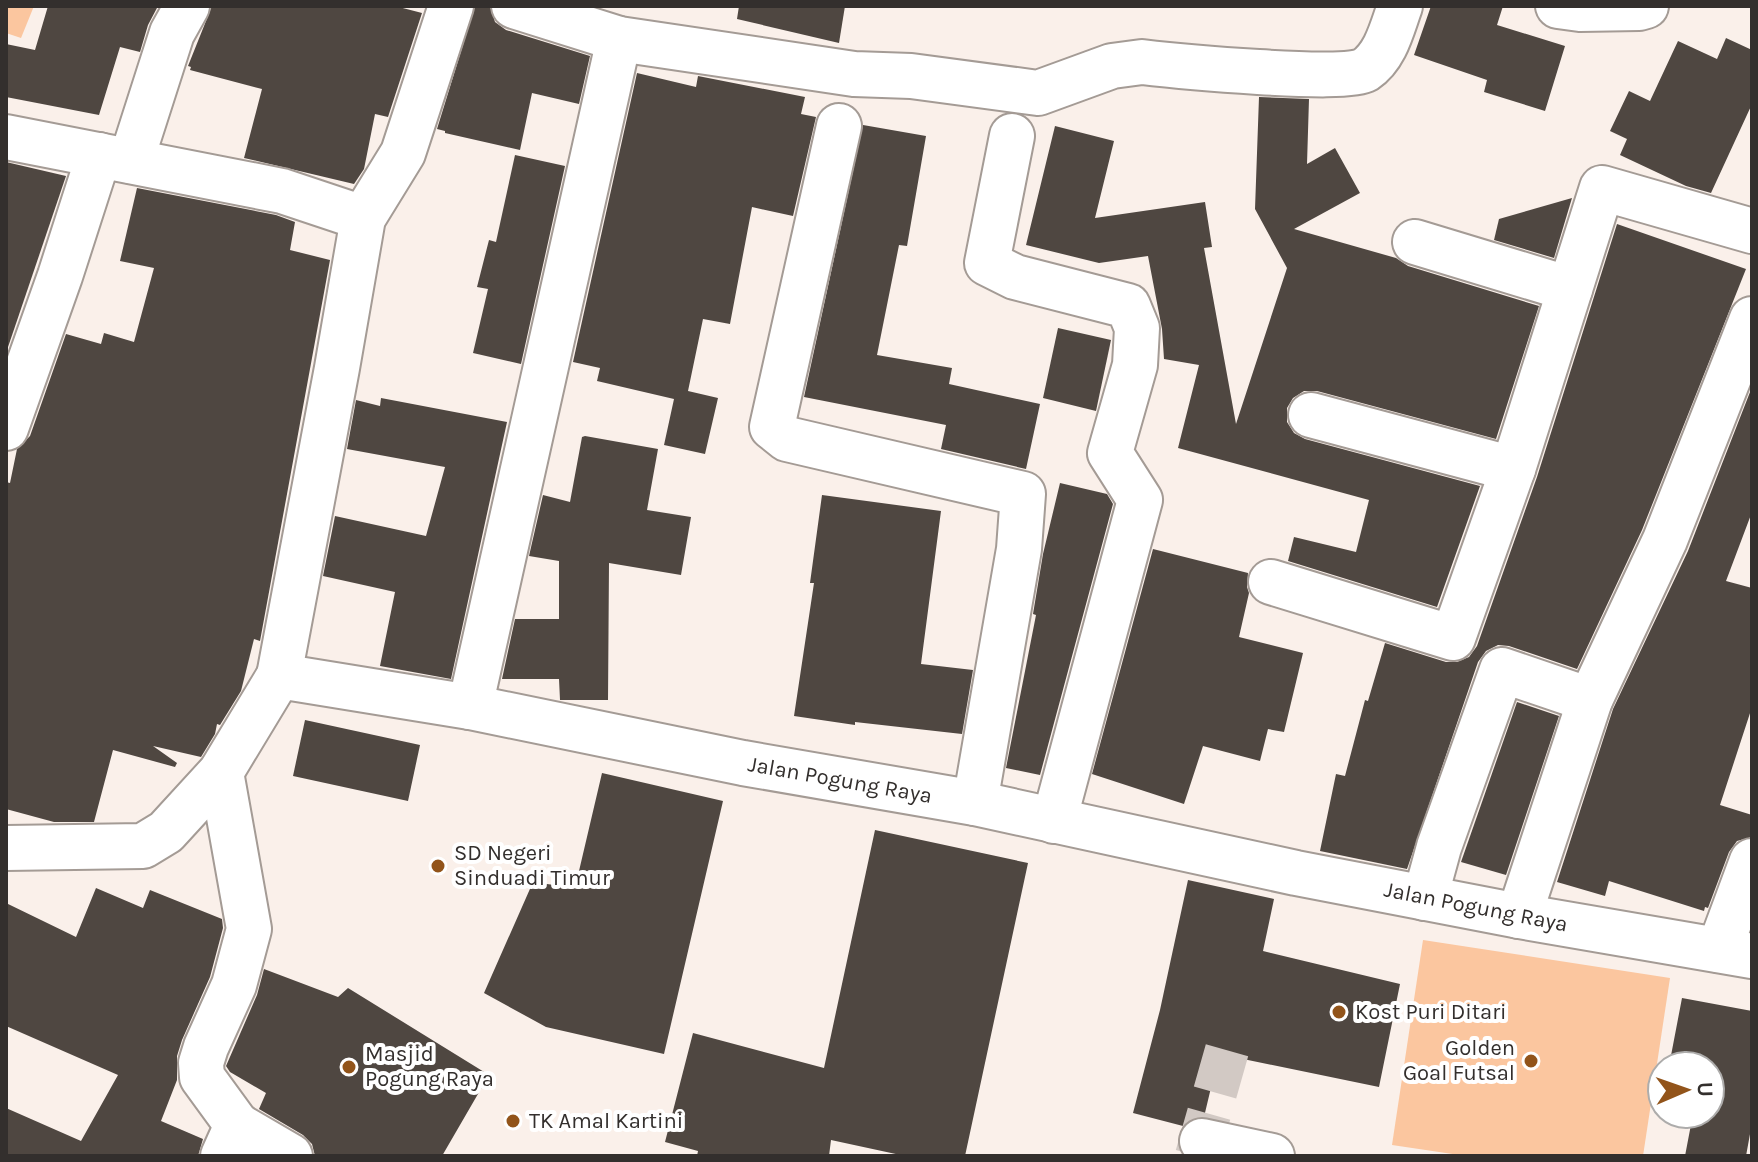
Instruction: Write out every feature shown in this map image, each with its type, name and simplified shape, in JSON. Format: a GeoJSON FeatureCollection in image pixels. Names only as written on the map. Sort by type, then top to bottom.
{"type":"FeatureCollection","features":[{"type":"Feature","properties":{"kind":"street"},"geometry":{"type":"LineString","coordinates":[[6,428],[60,276],[187,6]]}},
{"type":"Feature","properties":{"kind":"street"},"geometry":{"type":"LineString","coordinates":[[6,848],[143,846],[166,832],[221,772],[279,676],[335,384],[363,218],[403,153],[451,6]]}},
{"type":"Feature","properties":{"kind":"street"},"geometry":{"type":"LineString","coordinates":[[514,6],[619,39],[854,74],[911,76],[1038,93],[1112,66],[1142,62],[1326,75],[1363,72],[1379,57],[1390,37],[1400,6]]}},
{"type":"Feature","properties":{"kind":"street"},"geometry":{"type":"LineString","coordinates":[[1558,6],[1580,9],[1646,6]]}},
{"type":"Feature","properties":{"kind":"street"},"geometry":{"type":"LineString","coordinates":[[470,707],[619,39]]}},
{"type":"Feature","properties":{"kind":"street"},"geometry":{"type":"LineString","coordinates":[[839,126],[772,427],[787,439],[1023,494],[1019,549],[975,803]]}},
{"type":"Feature","properties":{"kind":"street"},"geometry":{"type":"LineString","coordinates":[[1012,136],[987,263],[1015,277],[1128,306],[1137,328],[1135,365],[1110,453],[1140,500],[1054,821]]}},
{"type":"Feature","properties":{"kind":"street"},"geometry":{"type":"LineString","coordinates":[[6,137],[282,191],[363,218]]}},
{"type":"Feature","properties":{"kind":"street"},"geometry":{"type":"LineString","coordinates":[[1271,582],[1453,638],[1513,469],[1602,188],[1752,231]]}},
{"type":"Feature","properties":{"kind":"street"},"geometry":{"type":"LineString","coordinates":[[1415,242],[1570,289]]}},
{"type":"Feature","properties":{"kind":"street"},"geometry":{"type":"LineString","coordinates":[[1519,916],[1590,700],[1665,540],[1752,319]]}},
{"type":"Feature","properties":{"kind":"street"},"geometry":{"type":"LineString","coordinates":[[1311,415],[1513,469]]}},
{"type":"Feature","properties":{"kind":"street"},"geometry":{"type":"LineString","coordinates":[[1425,898],[1439,847],[1502,670],[1590,700]]}},
{"type":"Feature","properties":{"kind":"street","name":"Jalan Pogung Raya"},"geometry":{"type":"LineString","coordinates":[[279,676],[470,707],[743,763],[975,803],[1296,873],[1519,916],[1736,953]]}},
{"type":"Feature","properties":{"kind":"street"},"geometry":{"type":"LineString","coordinates":[[221,772],[249,929],[234,985],[206,1047],[201,1063],[202,1077],[230,1141],[290,1156]]}},
{"type":"Feature","properties":{"kind":"street"},"geometry":{"type":"LineString","coordinates":[[1736,953],[1752,861]]}},
{"type":"Feature","properties":{"kind":"street"},"geometry":{"type":"LineString","coordinates":[[1202,1141],[1272,1156]]}},
{"type":"Feature","properties":{"kind":"shaded area"},"geometry":{"type":"Polygon","coordinates":[[[6,6],[34,6],[21,38],[6,33],[6,6]]]}},
{"type":"Feature","properties":{"kind":"shaded area","name":"Golden Goal Futsal"},"geometry":{"type":"Polygon","coordinates":[[[1423,940],[1670,978],[1659,1050],[1646,1050],[1647,1130],[1643,1156],[1466,1156],[1392,1145],[1423,940]]]}},
{"type":"Feature","properties":{"kind":"building"},"geometry":{"type":"Polygon","coordinates":[[[48,6],[158,6],[140,52],[120,47],[99,115],[6,97],[6,44],[35,50],[48,6]]]}},
{"type":"Feature","properties":{"kind":"building"},"geometry":{"type":"Polygon","coordinates":[[[212,6],[395,6],[422,13],[388,117],[375,114],[364,169],[354,184],[244,158],[262,89],[190,70],[188,66],[212,6]]]}},
{"type":"Feature","properties":{"kind":"building"},"geometry":{"type":"Polygon","coordinates":[[[475,6],[490,6],[495,22],[506,30],[590,56],[579,104],[532,93],[520,150],[437,129],[475,6]]]}},
{"type":"Feature","properties":{"kind":"building"},"geometry":{"type":"Polygon","coordinates":[[[739,6],[845,6],[839,43],[737,19],[739,6]]]}},
{"type":"Feature","properties":{"kind":"building"},"geometry":{"type":"Polygon","coordinates":[[[1431,6],[1503,6],[1497,25],[1565,46],[1545,111],[1484,92],[1487,80],[1414,55],[1431,6]]]}},
{"type":"Feature","properties":{"kind":"building"},"geometry":{"type":"Polygon","coordinates":[[[1726,38],[1752,50],[1752,104],[1711,193],[1686,186],[1620,155],[1627,139],[1610,131],[1629,91],[1650,101],[1678,41],[1717,59],[1726,38]]]}},
{"type":"Feature","properties":{"kind":"building"},"geometry":{"type":"Polygon","coordinates":[[[637,73],[696,87],[698,76],[805,97],[801,114],[816,117],[793,216],[752,207],[730,324],[703,319],[688,391],[718,398],[705,454],[664,445],[674,399],[597,381],[600,368],[573,362],[637,73]]]}},
{"type":"Feature","properties":{"kind":"building"},"geometry":{"type":"Polygon","coordinates":[[[1259,97],[1309,99],[1307,164],[1335,148],[1360,193],[1294,229],[1396,258],[1408,266],[1539,306],[1496,439],[1317,391],[1304,391],[1293,398],[1287,408],[1287,422],[1294,433],[1305,439],[1480,486],[1437,607],[1288,561],[1294,537],[1356,552],[1369,500],[1178,448],[1199,365],[1164,359],[1162,329],[1148,256],[1099,263],[1026,245],[1055,126],[1114,141],[1095,218],[1205,202],[1212,247],[1204,248],[1236,424],[1287,268],[1255,209],[1259,97]]]}},
{"type":"Feature","properties":{"kind":"building"},"geometry":{"type":"Polygon","coordinates":[[[863,125],[926,136],[907,246],[899,245],[877,355],[952,368],[949,384],[1040,404],[1026,469],[941,449],[946,425],[804,397],[863,125]]]}},
{"type":"Feature","properties":{"kind":"building"},"geometry":{"type":"Polygon","coordinates":[[[515,155],[565,166],[521,364],[473,353],[488,289],[477,287],[489,240],[496,242],[515,155]]]}},
{"type":"Feature","properties":{"kind":"building"},"geometry":{"type":"Polygon","coordinates":[[[6,162],[66,176],[6,353],[6,162]]]}},
{"type":"Feature","properties":{"kind":"building"},"geometry":{"type":"Polygon","coordinates":[[[137,188],[276,215],[295,222],[290,250],[330,260],[260,641],[254,639],[241,691],[220,725],[217,724],[215,734],[201,757],[153,746],[177,763],[175,767],[113,750],[94,822],[54,822],[6,809],[6,482],[10,483],[17,449],[30,436],[66,334],[101,344],[104,333],[134,342],[154,268],[120,261],[137,188]]]}},
{"type":"Feature","properties":{"kind":"building"},"geometry":{"type":"Polygon","coordinates":[[[1572,198],[1554,258],[1494,240],[1499,219],[1572,198]]]}},
{"type":"Feature","properties":{"kind":"building"},"geometry":{"type":"Polygon","coordinates":[[[1617,224],[1746,269],[1642,530],[1577,669],[1509,646],[1498,645],[1486,651],[1478,662],[1407,869],[1320,851],[1336,774],[1345,776],[1365,700],[1368,701],[1385,643],[1446,662],[1469,657],[1477,646],[1537,477],[1617,224]]]}},
{"type":"Feature","properties":{"kind":"building"},"geometry":{"type":"Polygon","coordinates":[[[1058,328],[1111,340],[1096,411],[1043,398],[1058,328]]]}},
{"type":"Feature","properties":{"kind":"building"},"geometry":{"type":"Polygon","coordinates":[[[1752,387],[1752,512],[1726,581],[1752,588],[1752,707],[1720,805],[1752,815],[1752,837],[1737,841],[1729,852],[1708,908],[1705,907],[1704,911],[1609,881],[1605,896],[1557,882],[1613,709],[1688,551],[1752,387]]]}},
{"type":"Feature","properties":{"kind":"building"},"geometry":{"type":"Polygon","coordinates":[[[381,398],[507,422],[451,679],[380,666],[395,592],[323,576],[335,516],[426,536],[445,467],[347,449],[356,400],[380,406],[381,398]]]}},
{"type":"Feature","properties":{"kind":"building"},"geometry":{"type":"Polygon","coordinates":[[[582,437],[658,449],[647,510],[691,517],[681,575],[609,563],[608,700],[560,700],[559,679],[502,679],[515,619],[559,619],[559,561],[529,556],[543,495],[570,502],[582,437]]]}},
{"type":"Feature","properties":{"kind":"building"},"geometry":{"type":"Polygon","coordinates":[[[1060,483],[1107,494],[1113,504],[1040,775],[1006,768],[1036,615],[1033,614],[1043,554],[1060,483]]]}},
{"type":"Feature","properties":{"kind":"building"},"geometry":{"type":"Polygon","coordinates":[[[822,495],[941,511],[921,664],[973,670],[962,734],[855,722],[855,725],[794,716],[814,583],[810,583],[822,495]]]}},
{"type":"Feature","properties":{"kind":"building"},"geometry":{"type":"Polygon","coordinates":[[[1153,549],[1248,573],[1249,593],[1239,637],[1303,653],[1284,732],[1268,729],[1260,761],[1203,746],[1184,804],[1092,774],[1153,549]]]}},
{"type":"Feature","properties":{"kind":"building"},"geometry":{"type":"Polygon","coordinates":[[[1517,702],[1559,716],[1506,875],[1461,862],[1517,702]]]}},
{"type":"Feature","properties":{"kind":"building"},"geometry":{"type":"Polygon","coordinates":[[[305,720],[420,745],[408,801],[293,776],[305,720]]]}},
{"type":"Feature","properties":{"kind":"building"},"geometry":{"type":"Polygon","coordinates":[[[602,773],[723,801],[664,1054],[546,1027],[484,993],[533,882],[575,888],[602,773]]]}},
{"type":"Feature","properties":{"kind":"building"},"geometry":{"type":"Polygon","coordinates":[[[875,830],[1028,863],[965,1156],[905,1156],[831,1140],[829,1156],[697,1156],[698,1151],[665,1142],[693,1033],[824,1068],[875,830]]]}},
{"type":"Feature","properties":{"kind":"building"},"geometry":{"type":"Polygon","coordinates":[[[1188,880],[1274,899],[1263,951],[1400,984],[1379,1087],[1219,1054],[1204,1117],[1194,1118],[1183,1126],[1133,1113],[1160,1010],[1188,880]]]}},
{"type":"Feature","properties":{"kind":"building"},"geometry":{"type":"Polygon","coordinates":[[[96,888],[143,908],[150,890],[222,919],[223,928],[210,977],[182,1040],[177,1056],[177,1080],[161,1121],[203,1139],[198,1156],[6,1156],[6,1108],[81,1141],[118,1075],[6,1026],[6,903],[76,937],[96,888]]]}},
{"type":"Feature","properties":{"kind":"building","name":"Masjid Pogung Raya"},"geometry":{"type":"Polygon","coordinates":[[[264,969],[338,997],[348,988],[489,1075],[442,1156],[315,1156],[312,1144],[303,1135],[259,1109],[266,1093],[230,1072],[226,1066],[257,995],[264,969]]]}},
{"type":"Feature","properties":{"kind":"building"},"geometry":{"type":"Polygon","coordinates":[[[1682,998],[1752,1011],[1752,1123],[1746,1156],[1685,1156],[1690,1130],[1726,1130],[1726,1050],[1672,1050],[1682,998]]]}},
{"type":"Feature","properties":{"kind":"tunnel"},"geometry":{"type":"LineString","coordinates":[[1197,1156],[1233,1029]]}},
{"type":"Feature","properties":{"kind":"place","name":"SD Negeri Sinduadi Timur"},"geometry":{"type":"Point","coordinates":[438,866]}},
{"type":"Feature","properties":{"kind":"place","name":"Kost Puri Ditari"},"geometry":{"type":"Point","coordinates":[1339,1012]}},
{"type":"Feature","properties":{"kind":"place","name":"Golden Goal Futsal"},"geometry":{"type":"Point","coordinates":[1531,1061]}},
{"type":"Feature","properties":{"kind":"place","name":"Masjid Pogung Raya"},"geometry":{"type":"Point","coordinates":[349,1067]}},
{"type":"Feature","properties":{"kind":"place","name":"TK Amal Kartini"},"geometry":{"type":"Point","coordinates":[513,1121]}}]}
